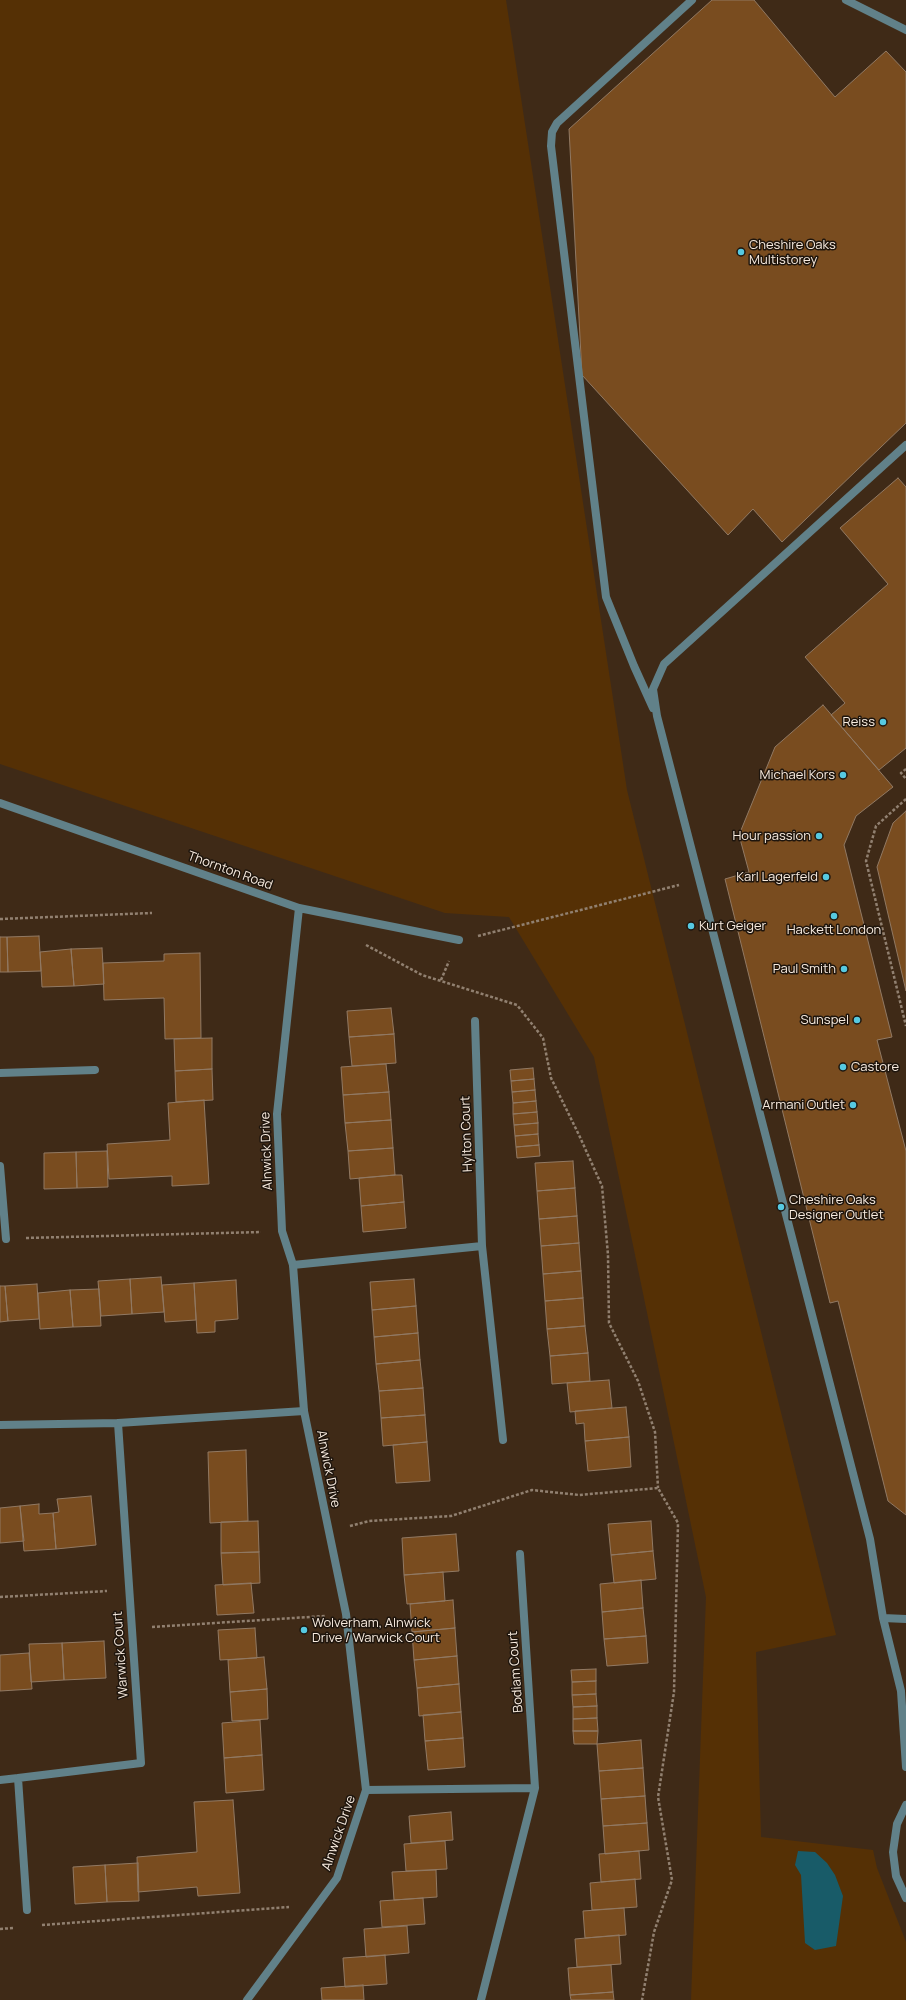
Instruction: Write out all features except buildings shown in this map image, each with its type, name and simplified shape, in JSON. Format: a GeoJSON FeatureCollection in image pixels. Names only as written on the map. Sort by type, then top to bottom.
{"type":"FeatureCollection","features":[{"type":"Feature","properties":{"kind":"street"},"geometry":{"type":"LineString","coordinates":[[657,716],[634,666],[606,597],[551,146],[552,132],[557,123],[692,0]]}},
{"type":"Feature","properties":{"kind":"street"},"geometry":{"type":"LineString","coordinates":[[846,0],[906,30]]}},
{"type":"Feature","properties":{"kind":"street"},"geometry":{"type":"LineString","coordinates":[[906,445],[664,664],[653,689],[657,716],[870,1540],[883,1618],[903,1693],[906,1767]]}},
{"type":"Feature","properties":{"kind":"street","name":"Thornton Road"},"geometry":{"type":"LineString","coordinates":[[0,803],[299,908],[458,940]]}},
{"type":"Feature","properties":{"kind":"street","name":"Alnwick Drive"},"geometry":{"type":"LineString","coordinates":[[247,2000],[337,1878],[366,1790],[346,1614],[328,1533],[304,1411],[293,1265],[282,1231],[277,1114],[299,908]]}},
{"type":"Feature","properties":{"kind":"street","name":"Hylton Court"},"geometry":{"type":"LineString","coordinates":[[475,1020],[482,1246],[503,1440]]}},
{"type":"Feature","properties":{"kind":"street"},"geometry":{"type":"LineString","coordinates":[[0,1073],[96,1070]]}},
{"type":"Feature","properties":{"kind":"street"},"geometry":{"type":"LineString","coordinates":[[0,1166],[6,1239]]}},
{"type":"Feature","properties":{"kind":"street"},"geometry":{"type":"LineString","coordinates":[[293,1265],[482,1246]]}},
{"type":"Feature","properties":{"kind":"street"},"geometry":{"type":"LineString","coordinates":[[0,1425],[118,1423],[304,1411]]}},
{"type":"Feature","properties":{"kind":"street","name":"Warwick Court"},"geometry":{"type":"LineString","coordinates":[[0,1780],[141,1763],[118,1423]]}},
{"type":"Feature","properties":{"kind":"street","name":"Bodiam Court"},"geometry":{"type":"LineString","coordinates":[[481,2000],[535,1788],[520,1554]]}},
{"type":"Feature","properties":{"kind":"street"},"geometry":{"type":"LineString","coordinates":[[883,1618],[906,1619]]}},
{"type":"Feature","properties":{"kind":"street"},"geometry":{"type":"LineString","coordinates":[[18,1778],[27,1910]]}},
{"type":"Feature","properties":{"kind":"street"},"geometry":{"type":"LineString","coordinates":[[366,1790],[535,1788]]}},
{"type":"Feature","properties":{"kind":"street"},"geometry":{"type":"LineString","coordinates":[[906,1805],[897,1824],[893,1852],[896,1876],[906,1898]]}},
{"type":"Feature","properties":{"kind":"path"},"geometry":{"type":"LineString","coordinates":[[906,769],[901,773],[906,779]]}},
{"type":"Feature","properties":{"kind":"path"},"geometry":{"type":"LineString","coordinates":[[906,799],[876,826],[866,861],[906,1026]]}},
{"type":"Feature","properties":{"kind":"path"},"geometry":{"type":"LineString","coordinates":[[503,931],[666,890]]}},
{"type":"Feature","properties":{"kind":"path"},"geometry":{"type":"LineString","coordinates":[[0,918],[152,914]]}},
{"type":"Feature","properties":{"kind":"path"},"geometry":{"type":"LineString","coordinates":[[361,942],[422,975],[517,1005],[543,1038],[551,1078],[580,1135],[602,1186],[608,1255],[609,1323],[638,1381],[655,1432],[658,1488],[678,1522],[675,1591],[674,1692],[658,1797],[672,1880],[654,1932],[642,2000]]}},
{"type":"Feature","properties":{"kind":"path"},"geometry":{"type":"LineString","coordinates":[[6,1239],[282,1231]]}},
{"type":"Feature","properties":{"kind":"path"},"geometry":{"type":"LineString","coordinates":[[328,1533],[369,1521],[452,1516],[532,1490],[579,1495],[658,1488]]}},
{"type":"Feature","properties":{"kind":"path"},"geometry":{"type":"LineString","coordinates":[[0,1597],[129,1590]]}},
{"type":"Feature","properties":{"kind":"path"},"geometry":{"type":"LineString","coordinates":[[132,1628],[346,1614]]}},
{"type":"Feature","properties":{"kind":"path"},"geometry":{"type":"LineString","coordinates":[[36,1926],[317,1905]]}},
{"type":"Feature","properties":{"kind":"path"},"geometry":{"type":"LineString","coordinates":[[0,1929],[14,1928]]}},
{"type":"Feature","properties":{"kind":"shaded area"},"geometry":{"type":"Polygon","coordinates":[[[0,0],[506,0],[627,790],[836,1635],[756,1652],[761,1837],[873,1850],[877,1868],[906,1942],[906,2000],[691,2000],[706,1597],[594,1057],[509,917],[445,913],[0,764],[0,0]]]}},
{"type":"Feature","properties":{"kind":"water"},"geometry":{"type":"Polygon","coordinates":[[[798,1851],[815,1852],[827,1863],[835,1875],[843,1896],[836,1946],[815,1950],[805,1943],[801,1875],[795,1865],[798,1851]]]}},
{"type":"Feature","properties":{"kind":"place","name":"Cheshire Oaks Multistorey"},"geometry":{"type":"Point","coordinates":[741,252]}},
{"type":"Feature","properties":{"kind":"place","name":"Reiss"},"geometry":{"type":"Point","coordinates":[883,722]}},
{"type":"Feature","properties":{"kind":"place","name":"Michael Kors"},"geometry":{"type":"Point","coordinates":[843,775]}},
{"type":"Feature","properties":{"kind":"place","name":"Hour passion"},"geometry":{"type":"Point","coordinates":[819,836]}},
{"type":"Feature","properties":{"kind":"place","name":"Karl Lagerfeld"},"geometry":{"type":"Point","coordinates":[826,877]}},
{"type":"Feature","properties":{"kind":"place","name":"Hackett London"},"geometry":{"type":"Point","coordinates":[834,916]}},
{"type":"Feature","properties":{"kind":"place","name":"Kurt Geiger"},"geometry":{"type":"Point","coordinates":[691,926]}},
{"type":"Feature","properties":{"kind":"place","name":"Paul Smith"},"geometry":{"type":"Point","coordinates":[844,969]}},
{"type":"Feature","properties":{"kind":"place","name":"Sunspel"},"geometry":{"type":"Point","coordinates":[857,1020]}},
{"type":"Feature","properties":{"kind":"place","name":"Castore"},"geometry":{"type":"Point","coordinates":[843,1067]}},
{"type":"Feature","properties":{"kind":"place","name":"Armani Outlet"},"geometry":{"type":"Point","coordinates":[853,1105]}},
{"type":"Feature","properties":{"kind":"place","name":"Cheshire Oaks Designer Outlet"},"geometry":{"type":"Point","coordinates":[781,1207]}},
{"type":"Feature","properties":{"kind":"place","name":"Wolverham, Alnwick Drive / Warwick Court"},"geometry":{"type":"Point","coordinates":[304,1630]}}]}
